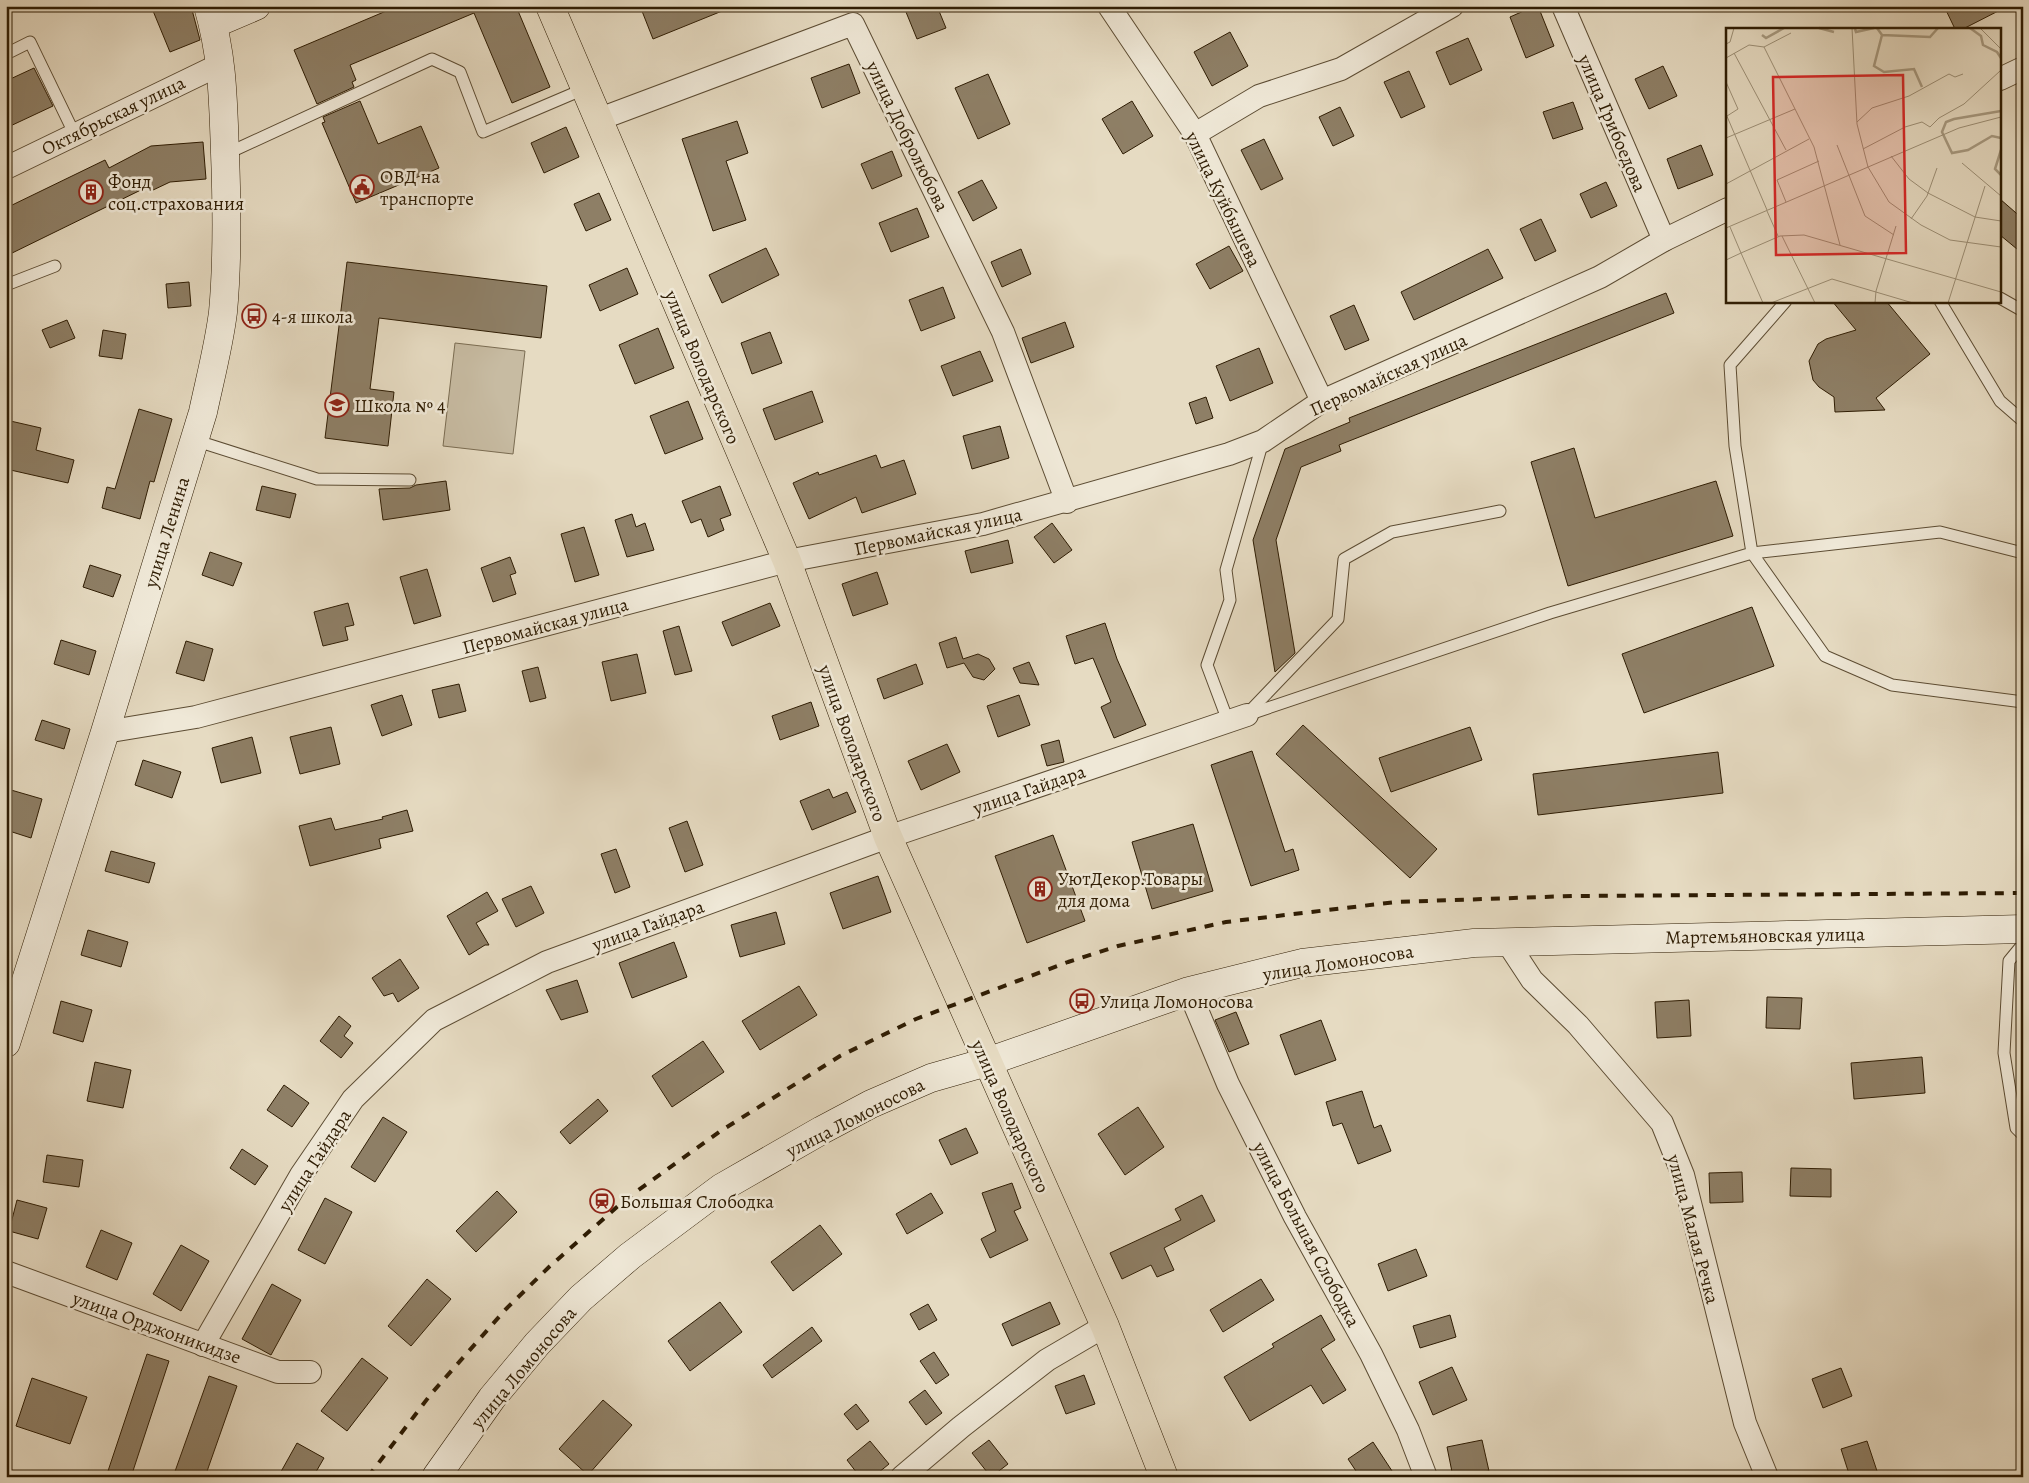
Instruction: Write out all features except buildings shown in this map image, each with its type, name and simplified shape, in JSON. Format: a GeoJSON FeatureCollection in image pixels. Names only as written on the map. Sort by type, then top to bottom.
{"type":"FeatureCollection","features":[{"type":"Feature","properties":{"kind":"main road"},"geometry":{"type":"LineString","coordinates":[[211,15],[256,6]]}},
{"type":"Feature","properties":{"kind":"main road","name":"улица Володарского"},"geometry":{"type":"LineString","coordinates":[[550,6],[597,120],[787,561],[888,837],[1105,1326],[1164,1477]]}},
{"type":"Feature","properties":{"kind":"main road","name":"улица Ленина"},"geometry":{"type":"LineString","coordinates":[[6,1043],[105,732],[203,412],[222,314],[228,207],[221,64],[211,15]]}},
{"type":"Feature","properties":{"kind":"main road","name":"Мартемьяновская улица"},"geometry":{"type":"LineString","coordinates":[[1507,942],[2023,929]]}},
{"type":"Feature","properties":{"kind":"main road","name":"улица Ломоносова"},"geometry":{"type":"LineString","coordinates":[[436,1477],[492,1398],[537,1344],[581,1298],[680,1218],[721,1188],[871,1104],[931,1078],[987,1062],[1189,991],[1302,963],[1392,951],[1474,943],[1507,942]]}},
{"type":"Feature","properties":{"kind":"street","name":"улица Куйбышева"},"geometry":{"type":"LineString","coordinates":[[1109,6],[1194,134],[1322,401]]}},
{"type":"Feature","properties":{"kind":"street"},"geometry":{"type":"LineString","coordinates":[[1194,134],[1259,96],[1341,69],[1452,6]]}},
{"type":"Feature","properties":{"kind":"street","name":"улица Грибоедова"},"geometry":{"type":"LineString","coordinates":[[1563,6],[1664,240]]}},
{"type":"Feature","properties":{"kind":"street","name":"улица Добролюбова"},"geometry":{"type":"LineString","coordinates":[[597,120],[853,24],[1003,332],[1067,502]]}},
{"type":"Feature","properties":{"kind":"street","name":"Октябрьская улица"},"geometry":{"type":"LineString","coordinates":[[6,168],[221,64]]}},
{"type":"Feature","properties":{"kind":"street"},"geometry":{"type":"LineString","coordinates":[[2002,78],[2023,68]]}},
{"type":"Feature","properties":{"kind":"street","name":"Первомайская улица"},"geometry":{"type":"LineString","coordinates":[[105,732],[196,717],[787,561],[983,524],[1067,502],[1230,454],[1263,441],[1322,401],[1600,277],[1664,240],[1726,210]]}},
{"type":"Feature","properties":{"kind":"street","name":"улица Гайдара"},"geometry":{"type":"LineString","coordinates":[[203,1345],[301,1175],[353,1099],[434,1020],[547,962],[888,837],[1238,718]]}},
{"type":"Feature","properties":{"kind":"street","name":"улица Малая Речка"},"geometry":{"type":"LineString","coordinates":[[1507,942],[1532,980],[1578,1025],[1662,1123],[1683,1175],[1745,1423],[1767,1477]]}},
{"type":"Feature","properties":{"kind":"street","name":"улица Большая Слободка"},"geometry":{"type":"LineString","coordinates":[[1189,991],[1228,1084],[1295,1217],[1371,1354],[1408,1430],[1426,1477]]}},
{"type":"Feature","properties":{"kind":"street","name":"улица Орджоникидзе"},"geometry":{"type":"LineString","coordinates":[[6,1272],[278,1372],[310,1372]]}},
{"type":"Feature","properties":{"kind":"street"},"geometry":{"type":"LineString","coordinates":[[902,1477],[961,1427],[1047,1360],[1105,1326]]}},
{"type":"Feature","properties":{"kind":"lane"},"geometry":{"type":"LineString","coordinates":[[6,54],[30,42],[75,135]]}},
{"type":"Feature","properties":{"kind":"lane"},"geometry":{"type":"LineString","coordinates":[[225,154],[432,58],[460,72],[483,132],[584,89]]}},
{"type":"Feature","properties":{"kind":"lane"},"geometry":{"type":"LineString","coordinates":[[6,285],[55,266]]}},
{"type":"Feature","properties":{"kind":"lane"},"geometry":{"type":"LineString","coordinates":[[2002,299],[2023,311]]}},
{"type":"Feature","properties":{"kind":"lane"},"geometry":{"type":"LineString","coordinates":[[1785,302],[1730,365],[1735,446],[1752,552],[1825,656],[1892,685],[2023,702]]}},
{"type":"Feature","properties":{"kind":"lane"},"geometry":{"type":"LineString","coordinates":[[1941,302],[2000,401],[2023,421]]}},
{"type":"Feature","properties":{"kind":"lane"},"geometry":{"type":"LineString","coordinates":[[194,440],[317,479],[410,480]]}},
{"type":"Feature","properties":{"kind":"lane"},"geometry":{"type":"LineString","coordinates":[[1238,718],[1207,665],[1230,600],[1226,570],[1263,441]]}},
{"type":"Feature","properties":{"kind":"lane"},"geometry":{"type":"LineString","coordinates":[[1238,718],[1338,618],[1344,559],[1392,532],[1500,512]]}},
{"type":"Feature","properties":{"kind":"lane"},"geometry":{"type":"LineString","coordinates":[[1238,718],[1550,613],[1752,552],[1940,532],[2023,553]]}},
{"type":"Feature","properties":{"kind":"lane"},"geometry":{"type":"LineString","coordinates":[[2023,944],[2009,961],[2004,1053],[2016,1128],[2023,1135]]}},
{"type":"Feature","properties":{"kind":"shaded area"},"geometry":{"type":"Polygon","coordinates":[[[455,343],[525,351],[513,454],[443,446],[455,343]]]}},
{"type":"Feature","properties":{"kind":"railway"},"geometry":{"type":"LineString","coordinates":[[368,1477],[431,1394],[506,1309],[549,1267],[626,1199],[719,1132],[840,1056],[916,1019],[1068,962],[1118,946],[1226,922],[1396,902],[1572,896],[2023,893]]}},
{"type":"Feature","properties":{"kind":"place","name":"ОВД на транспорте"},"geometry":{"type":"Point","coordinates":[362,187]}},
{"type":"Feature","properties":{"kind":"place","name":"Фонд соц.страхования"},"geometry":{"type":"Point","coordinates":[91,192]}},
{"type":"Feature","properties":{"kind":"place","name":"4-я школа"},"geometry":{"type":"Point","coordinates":[254,316]}},
{"type":"Feature","properties":{"kind":"place","name":"Школа № 4"},"geometry":{"type":"Point","coordinates":[337,405]}},
{"type":"Feature","properties":{"kind":"place","name":"УютДекор.Товары для дома"},"geometry":{"type":"Point","coordinates":[1040,889]}},
{"type":"Feature","properties":{"kind":"place","name":"Улица Ломоносова"},"geometry":{"type":"Point","coordinates":[1082,1001]}},
{"type":"Feature","properties":{"kind":"place","name":"Большая Слободка"},"geometry":{"type":"Point","coordinates":[602,1201]}}]}
